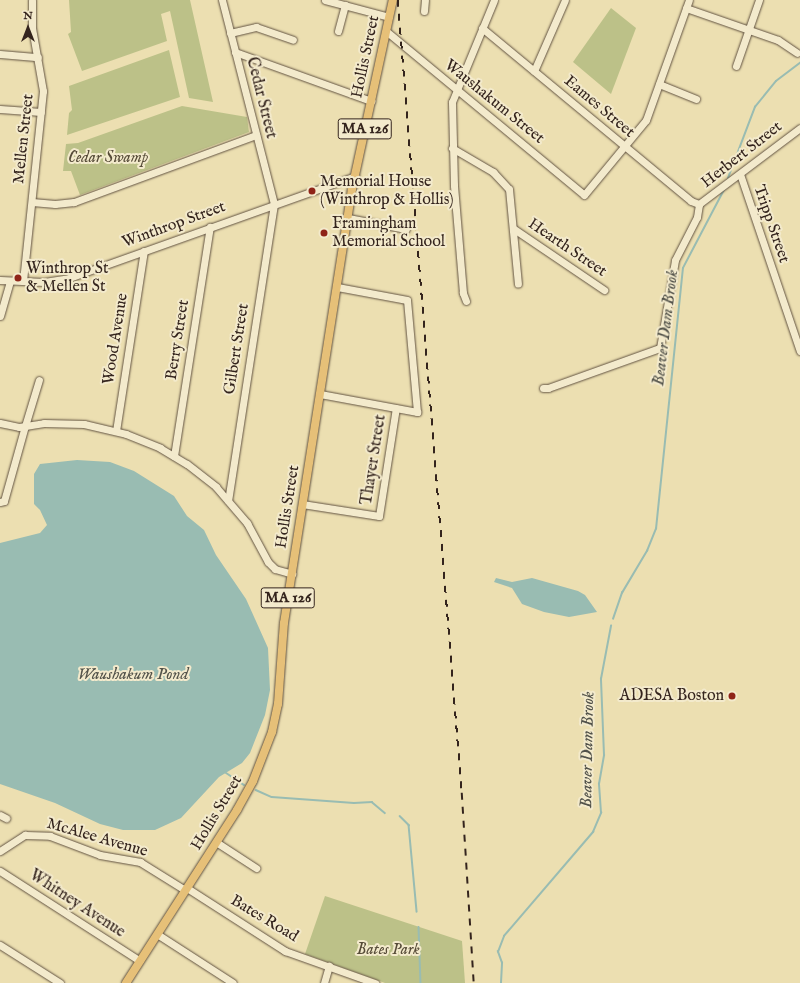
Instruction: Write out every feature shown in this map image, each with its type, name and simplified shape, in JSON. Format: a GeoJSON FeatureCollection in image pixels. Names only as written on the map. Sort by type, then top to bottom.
{"type":"FeatureCollection","features":[{"type":"Feature","properties":{"kind":"main road","name":"Hollis Street"},"geometry":{"type":"LineString","coordinates":[[127,982],[254,781],[272,732],[278,704],[283,634],[302,504],[348,218],[355,176],[393,0]]}},
{"type":"Feature","properties":{"kind":"street","name":"Mellen Street"},"geometry":{"type":"LineString","coordinates":[[23,282],[43,84],[32,28],[32,0]]}},
{"type":"Feature","properties":{"kind":"street","name":"Cedar Street"},"geometry":{"type":"LineString","coordinates":[[222,0],[274,204]]}},
{"type":"Feature","properties":{"kind":"street"},"geometry":{"type":"LineString","coordinates":[[325,0],[389,17]]}},
{"type":"Feature","properties":{"kind":"street"},"geometry":{"type":"LineString","coordinates":[[424,11],[425,0]]}},
{"type":"Feature","properties":{"kind":"street"},"geometry":{"type":"LineString","coordinates":[[466,301],[463,293],[452,148],[452,102],[494,0]]}},
{"type":"Feature","properties":{"kind":"street"},"geometry":{"type":"LineString","coordinates":[[534,71],[565,0]]}},
{"type":"Feature","properties":{"kind":"street"},"geometry":{"type":"LineString","coordinates":[[625,146],[646,120],[689,0]]}},
{"type":"Feature","properties":{"kind":"street"},"geometry":{"type":"LineString","coordinates":[[736,66],[759,0]]}},
{"type":"Feature","properties":{"kind":"street"},"geometry":{"type":"LineString","coordinates":[[338,31],[345,5]]}},
{"type":"Feature","properties":{"kind":"street"},"geometry":{"type":"LineString","coordinates":[[686,8],[778,40],[797,53]]}},
{"type":"Feature","properties":{"kind":"street"},"geometry":{"type":"LineString","coordinates":[[230,33],[256,27],[293,40]]}},
{"type":"Feature","properties":{"kind":"street","name":"Eames Street"},"geometry":{"type":"LineString","coordinates":[[482,28],[691,201],[699,204]]}},
{"type":"Feature","properties":{"kind":"street","name":"Waushakum Street"},"geometry":{"type":"LineString","coordinates":[[386,31],[584,195],[625,146]]}},
{"type":"Feature","properties":{"kind":"street"},"geometry":{"type":"LineString","coordinates":[[235,52],[371,101]]}},
{"type":"Feature","properties":{"kind":"street"},"geometry":{"type":"LineString","coordinates":[[0,54],[38,57]]}},
{"type":"Feature","properties":{"kind":"street"},"geometry":{"type":"LineString","coordinates":[[659,84],[696,99]]}},
{"type":"Feature","properties":{"kind":"street"},"geometry":{"type":"LineString","coordinates":[[0,109],[41,112]]}},
{"type":"Feature","properties":{"kind":"street","name":"Herbert Street"},"geometry":{"type":"LineString","coordinates":[[699,204],[717,192],[800,128]]}},
{"type":"Feature","properties":{"kind":"street"},"geometry":{"type":"LineString","coordinates":[[32,202],[55,204],[74,202],[256,135]]}},
{"type":"Feature","properties":{"kind":"street"},"geometry":{"type":"LineString","coordinates":[[452,148],[482,165],[505,182],[510,189],[518,284]]}},
{"type":"Feature","properties":{"kind":"street","name":"Tripp Street"},"geometry":{"type":"LineString","coordinates":[[740,174],[800,351]]}},
{"type":"Feature","properties":{"kind":"street","name":"Winthrop Street"},"geometry":{"type":"LineString","coordinates":[[0,280],[23,282],[69,278],[355,176]]}},
{"type":"Feature","properties":{"kind":"street","name":"Gilbert Street"},"geometry":{"type":"LineString","coordinates":[[228,500],[274,204]]}},
{"type":"Feature","properties":{"kind":"street"},"geometry":{"type":"LineString","coordinates":[[543,388],[548,388],[660,348],[674,264],[678,251],[697,217],[699,204]]}},
{"type":"Feature","properties":{"kind":"street"},"geometry":{"type":"LineString","coordinates":[[348,218],[406,229]]}},
{"type":"Feature","properties":{"kind":"street","name":"Berry Street"},"geometry":{"type":"LineString","coordinates":[[174,456],[210,227]]}},
{"type":"Feature","properties":{"kind":"street","name":"Hearth Street"},"geometry":{"type":"LineString","coordinates":[[514,229],[604,290]]}},
{"type":"Feature","properties":{"kind":"street","name":"Wood Avenue"},"geometry":{"type":"LineString","coordinates":[[116,431],[144,251]]}},
{"type":"Feature","properties":{"kind":"street"},"geometry":{"type":"LineString","coordinates":[[0,316],[10,281]]}},
{"type":"Feature","properties":{"kind":"street"},"geometry":{"type":"LineString","coordinates":[[320,394],[417,412],[407,300],[337,287]]}},
{"type":"Feature","properties":{"kind":"street"},"geometry":{"type":"LineString","coordinates":[[2,501],[39,380]]}},
{"type":"Feature","properties":{"kind":"street","name":"Thayer Street"},"geometry":{"type":"LineString","coordinates":[[302,504],[379,516],[396,408]]}},
{"type":"Feature","properties":{"kind":"street"},"geometry":{"type":"LineString","coordinates":[[0,423],[25,426],[44,422],[73,423],[116,431],[141,440],[174,456],[204,477],[228,500],[247,523],[268,562],[275,569],[292,574]]}},
{"type":"Feature","properties":{"kind":"street","name":"McAlee Avenue"},"geometry":{"type":"LineString","coordinates":[[0,851],[25,835],[50,836],[100,855],[140,862],[186,889]]}},
{"type":"Feature","properties":{"kind":"street"},"geometry":{"type":"LineString","coordinates":[[216,842],[256,868]]}},
{"type":"Feature","properties":{"kind":"street","name":"Whitney Avenue"},"geometry":{"type":"LineString","coordinates":[[0,871],[140,961]]}},
{"type":"Feature","properties":{"kind":"street","name":"Bates Road"},"geometry":{"type":"LineString","coordinates":[[186,889],[285,951],[375,983]]}},
{"type":"Feature","properties":{"kind":"street"},"geometry":{"type":"LineString","coordinates":[[157,934],[233,983]]}},
{"type":"Feature","properties":{"kind":"street"},"geometry":{"type":"LineString","coordinates":[[0,944],[60,983]]}},
{"type":"Feature","properties":{"kind":"street"},"geometry":{"type":"LineString","coordinates":[[324,983],[328,966]]}},
{"type":"Feature","properties":{"kind":"green space"},"geometry":{"type":"Polygon","coordinates":[[[69,0],[190,0],[213,102],[189,98],[170,11],[161,14],[167,41],[82,71],[68,34],[71,32],[69,0]]]}},
{"type":"Feature","properties":{"kind":"green space"},"geometry":{"type":"Polygon","coordinates":[[[611,8],[636,28],[611,94],[573,62],[611,8]]]}},
{"type":"Feature","properties":{"kind":"green space","name":"Cedar Swamp"},"geometry":{"type":"Polygon","coordinates":[[[169,50],[180,97],[67,135],[69,113],[72,110],[69,86],[169,50]]]}},
{"type":"Feature","properties":{"kind":"green space","name":"Cedar Swamp"},"geometry":{"type":"Polygon","coordinates":[[[182,106],[247,117],[249,132],[80,195],[71,171],[63,171],[66,144],[78,143],[182,106]]]}},
{"type":"Feature","properties":{"kind":"green space","name":"Bates Park"},"geometry":{"type":"Polygon","coordinates":[[[325,896],[462,941],[465,983],[385,983],[305,954],[325,896]]]}},
{"type":"Feature","properties":{"kind":"water","name":"Waushakum Pond"},"geometry":{"type":"Polygon","coordinates":[[[77,460],[110,462],[134,471],[174,496],[187,516],[204,530],[216,555],[246,599],[268,648],[270,690],[265,715],[250,753],[242,763],[219,777],[181,818],[155,830],[123,830],[100,824],[55,803],[0,784],[0,543],[40,533],[47,525],[40,510],[34,504],[34,474],[40,464],[77,460]]]}},
{"type":"Feature","properties":{"kind":"water"},"geometry":{"type":"Polygon","coordinates":[[[496,578],[512,582],[532,578],[578,591],[585,595],[597,612],[569,617],[544,612],[522,604],[512,588],[494,582],[496,578]]]}},
{"type":"Feature","properties":{"kind":"waterway","name":"Beaver Dam Brook"},"geometry":{"type":"LineString","coordinates":[[728,178],[755,107],[776,81],[800,63]]}},
{"type":"Feature","properties":{"kind":"waterway","name":"Beaver Dam Brook"},"geometry":{"type":"LineString","coordinates":[[613,619],[622,593],[647,551],[656,529],[683,268],[725,188]]}},
{"type":"Feature","properties":{"kind":"waterway","name":"Beaver Dam Brook"},"geometry":{"type":"LineString","coordinates":[[501,983],[502,963],[498,952],[504,936],[593,832],[601,813],[599,784],[604,755],[601,679],[611,626]]}},
{"type":"Feature","properties":{"kind":"waterway"},"geometry":{"type":"LineString","coordinates":[[225,772],[244,785]]}},
{"type":"Feature","properties":{"kind":"waterway"},"geometry":{"type":"LineString","coordinates":[[256,790],[272,797],[354,803],[372,802],[385,813]]}},
{"type":"Feature","properties":{"kind":"waterway"},"geometry":{"type":"LineString","coordinates":[[400,816],[409,825],[417,912]]}},
{"type":"Feature","properties":{"kind":"waterway"},"geometry":{"type":"LineString","coordinates":[[419,927],[421,983]]}},
{"type":"Feature","properties":{"kind":"railway"},"geometry":{"type":"LineString","coordinates":[[398,0],[462,793],[474,983]]}},
{"type":"Feature","properties":{"kind":"place","name":"Memorial House (Winthrop & Hollis)"},"geometry":{"type":"Point","coordinates":[312,191]}},
{"type":"Feature","properties":{"kind":"place","name":"Framingham Memorial School"},"geometry":{"type":"Point","coordinates":[324,233]}},
{"type":"Feature","properties":{"kind":"place","name":"Winthrop St & Mellen St"},"geometry":{"type":"Point","coordinates":[18,278]}},
{"type":"Feature","properties":{"kind":"place","name":"ADESA Boston"},"geometry":{"type":"Point","coordinates":[732,696]}}]}
